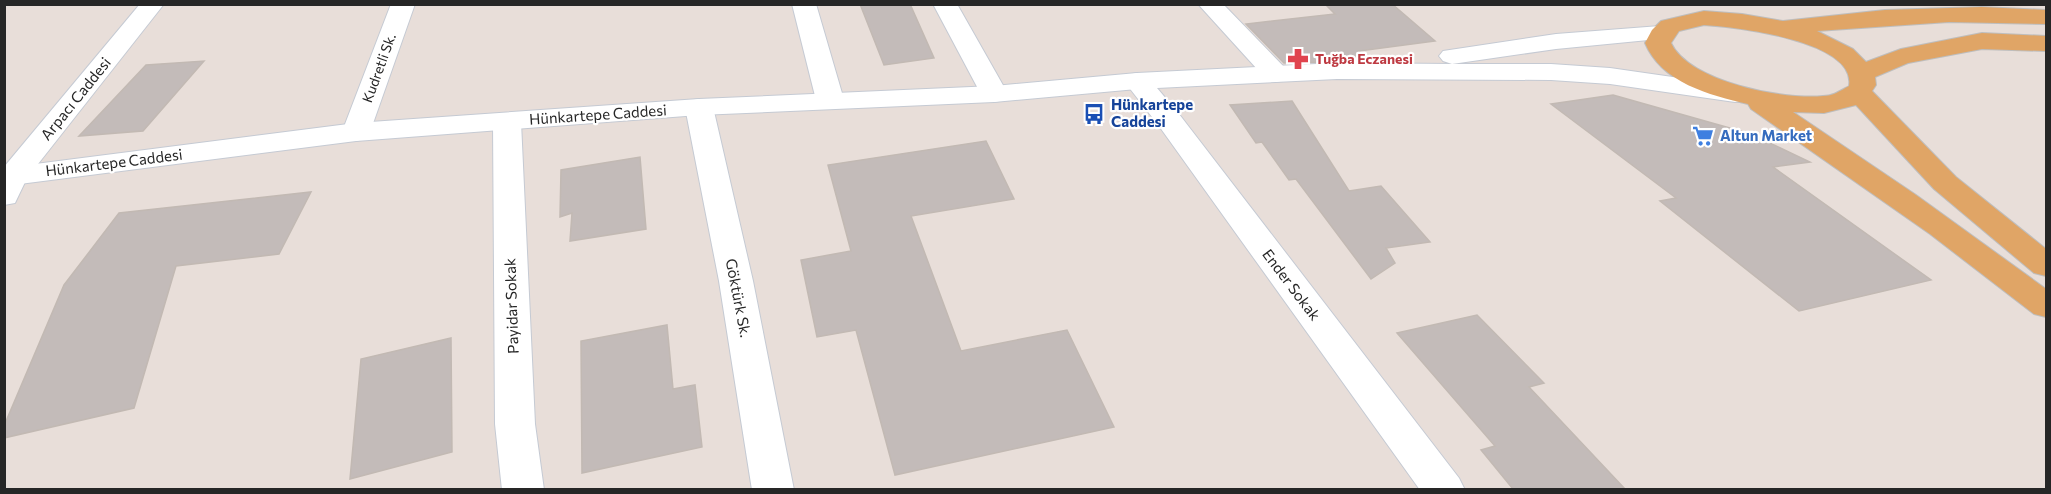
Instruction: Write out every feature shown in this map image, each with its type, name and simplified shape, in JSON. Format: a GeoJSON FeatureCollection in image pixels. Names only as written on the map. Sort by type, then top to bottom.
{"type":"FeatureCollection","features":[{"type":"Feature","properties":{"kind":"main road"},"geometry":{"type":"LineString","coordinates":[[1715,4],[1812,38],[1836,50],[1854,63],[1860,83],[1945,183],[2046,266]]}},
{"type":"Feature","properties":{"kind":"main road"},"geometry":{"type":"LineString","coordinates":[[2046,17],[1943,15],[1770,25],[1704,18],[1661,24],[1658,43],[1664,56],[1681,70],[1706,84],[1745,96],[1790,104],[1822,104],[1846,99],[1860,83],[1901,57],[1982,40],[2046,43]]}},
{"type":"Feature","properties":{"kind":"main road"},"geometry":{"type":"LineString","coordinates":[[1745,96],[1864,172],[1984,257],[2046,306]]}},
{"type":"Feature","properties":{"kind":"street","name":"Arpacı Caddesi"},"geometry":{"type":"LineString","coordinates":[[7,183],[153,4]]}},
{"type":"Feature","properties":{"kind":"street","name":"Kudretli Sk."},"geometry":{"type":"LineString","coordinates":[[356,132],[403,4]]}},
{"type":"Feature","properties":{"kind":"street"},"geometry":{"type":"LineString","coordinates":[[804,4],[830,100]]}},
{"type":"Feature","properties":{"kind":"street"},"geometry":{"type":"LineString","coordinates":[[945,4],[994,94]]}},
{"type":"Feature","properties":{"kind":"street"},"geometry":{"type":"LineString","coordinates":[[1209,4],[1276,75]]}},
{"type":"Feature","properties":{"kind":"street"},"geometry":{"type":"LineString","coordinates":[[1337,71],[1424,60],[1532,42],[1599,36],[1661,24]]}},
{"type":"Feature","properties":{"kind":"street","name":"Hünkartepe Caddesi"},"geometry":{"type":"LineString","coordinates":[[7,183],[356,132],[699,107],[994,94],[1137,81],[1337,71]]}},
{"type":"Feature","properties":{"kind":"street"},"geometry":{"type":"LineString","coordinates":[[1337,71],[1551,72],[1610,76],[1745,96]]}},
{"type":"Feature","properties":{"kind":"street","name":"Ender Sokak"},"geometry":{"type":"LineString","coordinates":[[1137,81],[1169,120],[1444,489]]}},
{"type":"Feature","properties":{"kind":"street","name":"Göktürk Sk."},"geometry":{"type":"LineString","coordinates":[[699,107],[736,281],[773,489]]}},
{"type":"Feature","properties":{"kind":"street","name":"Payidar Sokak"},"geometry":{"type":"LineString","coordinates":[[507,122],[515,424],[523,489]]}},
{"type":"Feature","properties":{"kind":"building"},"geometry":{"type":"Polygon","coordinates":[[[860,4],[910,4],[934,58],[884,65],[860,4]]]}},
{"type":"Feature","properties":{"kind":"building"},"geometry":{"type":"Polygon","coordinates":[[[1325,4],[1392,4],[1435,41],[1359,51],[1370,61],[1284,63],[1246,24],[1335,14],[1325,4]]]}},
{"type":"Feature","properties":{"kind":"building"},"geometry":{"type":"Polygon","coordinates":[[[204,61],[143,131],[79,136],[146,65],[204,61]]]}},
{"type":"Feature","properties":{"kind":"building"},"geometry":{"type":"Polygon","coordinates":[[[1613,95],[1751,134],[1810,162],[1773,167],[1931,280],[1799,311],[1660,201],[1676,198],[1551,104],[1613,95]]]}},
{"type":"Feature","properties":{"kind":"building"},"geometry":{"type":"Polygon","coordinates":[[[1292,101],[1349,191],[1381,186],[1430,242],[1386,248],[1395,263],[1371,279],[1296,179],[1289,180],[1262,142],[1256,143],[1230,105],[1292,101]]]}},
{"type":"Feature","properties":{"kind":"building"},"geometry":{"type":"Polygon","coordinates":[[[986,141],[1014,199],[911,216],[961,351],[1067,330],[1114,427],[895,475],[856,330],[817,337],[801,260],[851,251],[828,165],[986,141]]]}},
{"type":"Feature","properties":{"kind":"building"},"geometry":{"type":"Polygon","coordinates":[[[640,157],[646,229],[570,241],[572,213],[560,217],[561,170],[640,157]]]}},
{"type":"Feature","properties":{"kind":"building"},"geometry":{"type":"Polygon","coordinates":[[[311,192],[279,254],[176,266],[134,408],[4,438],[4,426],[64,285],[119,213],[311,192]]]}},
{"type":"Feature","properties":{"kind":"building"},"geometry":{"type":"Polygon","coordinates":[[[1477,315],[1544,383],[1529,387],[1625,489],[1513,489],[1481,450],[1495,446],[1397,333],[1477,315]]]}},
{"type":"Feature","properties":{"kind":"building"},"geometry":{"type":"Polygon","coordinates":[[[667,325],[673,389],[695,385],[702,447],[582,473],[581,341],[667,325]]]}},
{"type":"Feature","properties":{"kind":"building"},"geometry":{"type":"Polygon","coordinates":[[[451,338],[452,452],[350,479],[361,359],[451,338]]]}},
{"type":"Feature","properties":{"kind":"place","name":"Tuğba Eczanesi"},"geometry":{"type":"Point","coordinates":[1298,59]}},
{"type":"Feature","properties":{"kind":"place","name":"Hünkartepe Caddesi"},"geometry":{"type":"Point","coordinates":[1094,114]}},
{"type":"Feature","properties":{"kind":"place","name":"Altun Market"},"geometry":{"type":"Point","coordinates":[1703,136]}}]}
